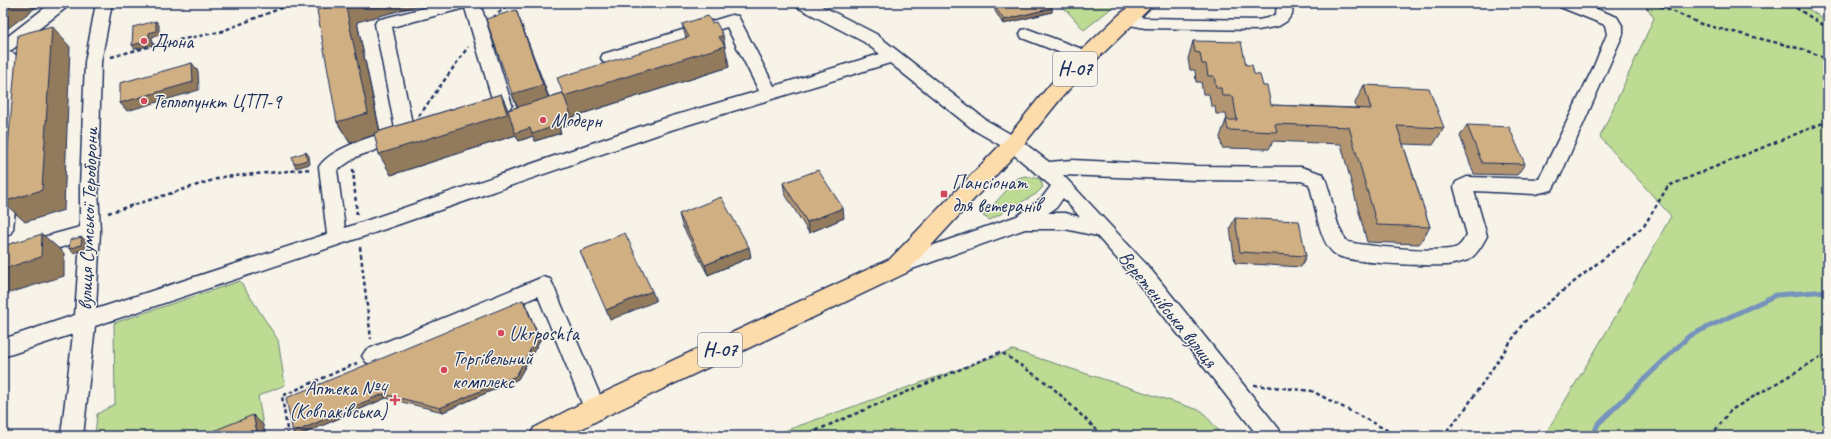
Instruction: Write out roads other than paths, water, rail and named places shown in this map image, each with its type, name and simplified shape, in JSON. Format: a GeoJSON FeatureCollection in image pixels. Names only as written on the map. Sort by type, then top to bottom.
{"type":"FeatureCollection","features":[{"type":"Feature","properties":{"kind":"main road","name":"Н-07"},"geometry":{"type":"LineString","coordinates":[[543,436],[595,409],[898,266],[1013,144],[1055,92],[1087,57],[1126,19],[1146,3]]}},
{"type":"Feature","properties":{"kind":"street"},"geometry":{"type":"LineString","coordinates":[[3,48],[61,3]]}},
{"type":"Feature","properties":{"kind":"street","name":"вулиця Сумської Тероборони"},"geometry":{"type":"LineString","coordinates":[[72,436],[85,322],[90,225],[89,187],[93,62],[104,3]]}},
{"type":"Feature","properties":{"kind":"street"},"geometry":{"type":"LineString","coordinates":[[337,238],[328,167],[352,151],[413,131],[383,24],[463,3]]}},
{"type":"Feature","properties":{"kind":"street"},"geometry":{"type":"LineString","coordinates":[[472,3],[503,105],[473,114]]}},
{"type":"Feature","properties":{"kind":"street","name":"Веретенівська вулиця"},"geometry":{"type":"LineString","coordinates":[[803,3],[870,38],[980,125],[1013,144],[1045,169],[1062,185],[1141,272],[1226,382],[1271,436]]}},
{"type":"Feature","properties":{"kind":"street"},"geometry":{"type":"LineString","coordinates":[[1126,19],[1145,23],[1258,25],[1276,22],[1284,17],[1286,3]]}},
{"type":"Feature","properties":{"kind":"street"},"geometry":{"type":"LineString","coordinates":[[1045,169],[1072,167],[1196,174],[1301,174],[1316,179],[1322,194],[1333,238],[1342,249],[1433,257],[1458,255],[1470,247],[1477,236],[1463,187],[1467,184],[1535,187],[1545,185],[1553,172],[1602,66],[1615,34],[1615,26],[1611,21],[1566,3]]}},
{"type":"Feature","properties":{"kind":"street"},"geometry":{"type":"LineString","coordinates":[[609,58],[732,20],[769,94]]}},
{"type":"Feature","properties":{"kind":"street"},"geometry":{"type":"LineString","coordinates":[[1028,34],[1087,57]]}},
{"type":"Feature","properties":{"kind":"street"},"geometry":{"type":"LineString","coordinates":[[3,56],[9,58],[11,155],[3,229]]}},
{"type":"Feature","properties":{"kind":"street"},"geometry":{"type":"LineString","coordinates":[[3,348],[358,231],[665,125],[894,56]]}},
{"type":"Feature","properties":{"kind":"street"},"geometry":{"type":"LineString","coordinates":[[898,266],[1024,221],[1049,203],[1062,185]]}},
{"type":"Feature","properties":{"kind":"street"},"geometry":{"type":"LineString","coordinates":[[1024,221],[1065,221],[1102,230]]}},
{"type":"Feature","properties":{"kind":"street"},"geometry":{"type":"LineString","coordinates":[[3,256],[90,225]]}},
{"type":"Feature","properties":{"kind":"street"},"geometry":{"type":"LineString","coordinates":[[373,356],[543,285],[595,409]]}},
{"type":"Feature","properties":{"kind":"waterway"},"geometry":{"type":"LineString","coordinates":[[1593,436],[1598,424],[1689,336],[1776,295],[1828,291]]}},
{"type":"Feature","properties":{"kind":"place","name":"Дюна"},"geometry":{"type":"Point","coordinates":[144,41]}},
{"type":"Feature","properties":{"kind":"place","name":"Теплопункт ЦТП-9"},"geometry":{"type":"Point","coordinates":[144,101]}},
{"type":"Feature","properties":{"kind":"place","name":"Модерн"},"geometry":{"type":"Point","coordinates":[543,120]}},
{"type":"Feature","properties":{"kind":"place","name":"Пансіонат для ветеранів"},"geometry":{"type":"Point","coordinates":[944,194]}},
{"type":"Feature","properties":{"kind":"place","name":"Ukrposhta"},"geometry":{"type":"Point","coordinates":[501,333]}},
{"type":"Feature","properties":{"kind":"place","name":"Торгівельний комплекс"},"geometry":{"type":"Point","coordinates":[444,370]}},
{"type":"Feature","properties":{"kind":"place","name":"Аптека №4 (Ковпаківська)"},"geometry":{"type":"Point","coordinates":[395,400]}}]}
